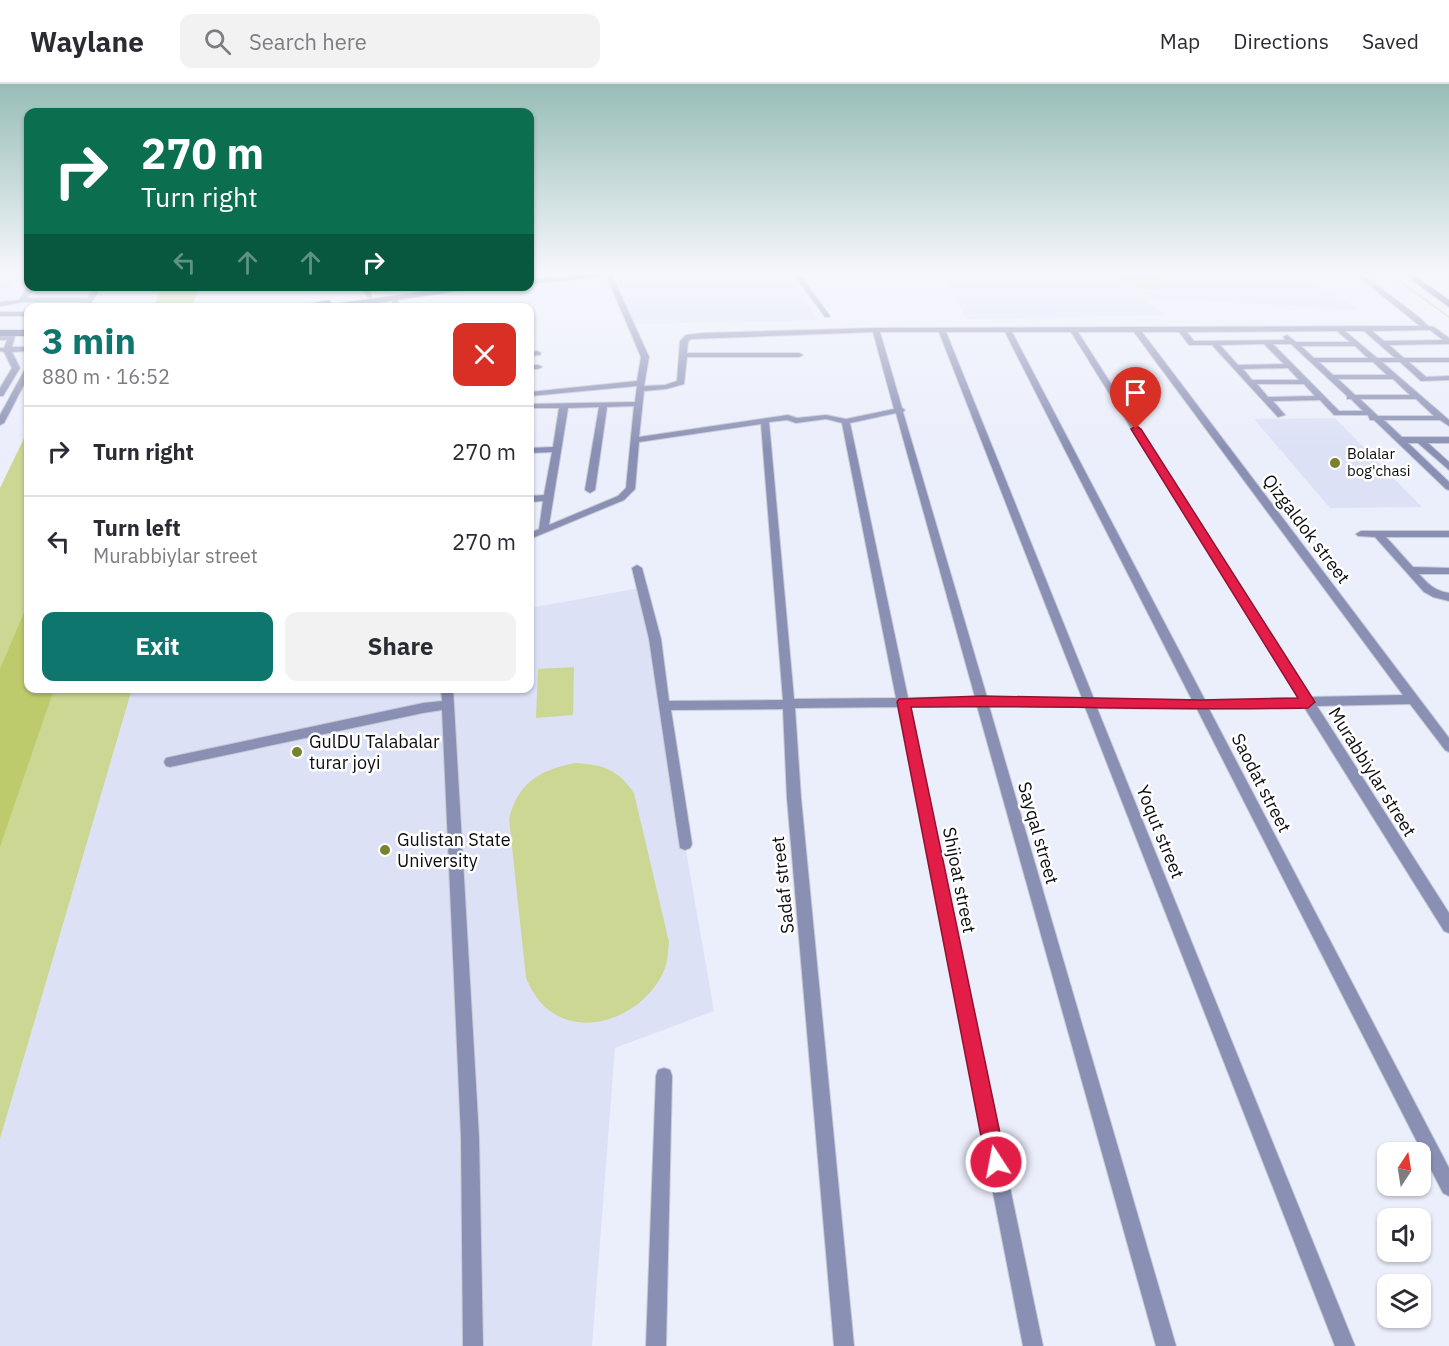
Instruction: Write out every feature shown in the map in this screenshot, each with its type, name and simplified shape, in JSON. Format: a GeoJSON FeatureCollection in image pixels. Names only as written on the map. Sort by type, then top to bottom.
{"type":"FeatureCollection","features":[{"type":"Feature","properties":{"kind":"main road"},"geometry":{"type":"LineString","coordinates":[[0,331],[24,331]]}},
{"type":"Feature","properties":{"kind":"street"},"geometry":{"type":"LineString","coordinates":[[534,534],[621,498],[630,489],[645,357],[634,331]]}},
{"type":"Feature","properties":{"kind":"street"},"geometry":{"type":"LineString","coordinates":[[534,394],[640,386],[666,387],[681,382],[684,341],[689,337],[703,334],[837,331]]}},
{"type":"Feature","properties":{"kind":"street","name":"Sayqal street"},"geometry":{"type":"LineString","coordinates":[[876,331],[901,410],[1166,1346]]}},
{"type":"Feature","properties":{"kind":"street"},"geometry":{"type":"LineString","coordinates":[[935,331],[1142,331]]}},
{"type":"Feature","properties":{"kind":"street","name":"Yoqut street"},"geometry":{"type":"LineString","coordinates":[[942,331],[1346,1346]]}},
{"type":"Feature","properties":{"kind":"street","name":"Saodat street"},"geometry":{"type":"LineString","coordinates":[[1008,331],[1449,1188]]}},
{"type":"Feature","properties":{"kind":"street","name":"Murabbiylar street"},"geometry":{"type":"LineString","coordinates":[[1074,331],[1449,926]]}},
{"type":"Feature","properties":{"kind":"street","name":"Qizgaldok street"},"geometry":{"type":"LineString","coordinates":[[1137,331],[1449,747]]}},
{"type":"Feature","properties":{"kind":"street"},"geometry":{"type":"LineString","coordinates":[[1182,331],[1192,343],[1356,344]]}},
{"type":"Feature","properties":{"kind":"street"},"geometry":{"type":"LineString","coordinates":[[1281,331],[1350,397],[1444,478],[1449,487]]}},
{"type":"Feature","properties":{"kind":"street"},"geometry":{"type":"LineString","coordinates":[[1341,331],[1445,421]]}},
{"type":"Feature","properties":{"kind":"street"},"geometry":{"type":"LineString","coordinates":[[1367,331],[1424,378],[1449,378]]}},
{"type":"Feature","properties":{"kind":"street"},"geometry":{"type":"LineString","coordinates":[[1434,331],[1449,342]]}},
{"type":"Feature","properties":{"kind":"street"},"geometry":{"type":"LineString","coordinates":[[0,338],[12,338],[4,350]]}},
{"type":"Feature","properties":{"kind":"street"},"geometry":{"type":"LineString","coordinates":[[1267,342],[1337,413],[1445,421]]}},
{"type":"Feature","properties":{"kind":"street"},"geometry":{"type":"LineString","coordinates":[[1382,343],[1449,342]]}},
{"type":"Feature","properties":{"kind":"street"},"geometry":{"type":"LineString","coordinates":[[1214,343],[1281,415]]}},
{"type":"Feature","properties":{"kind":"street"},"geometry":{"type":"LineString","coordinates":[[4,350],[24,349]]}},
{"type":"Feature","properties":{"kind":"street"},"geometry":{"type":"LineString","coordinates":[[0,393],[16,368],[4,350]]}},
{"type":"Feature","properties":{"kind":"street"},"geometry":{"type":"LineString","coordinates":[[684,355],[799,355]]}},
{"type":"Feature","properties":{"kind":"street"},"geometry":{"type":"LineString","coordinates":[[1312,360],[1449,360]]}},
{"type":"Feature","properties":{"kind":"street"},"geometry":{"type":"LineString","coordinates":[[1233,364],[1287,363]]}},
{"type":"Feature","properties":{"kind":"street"},"geometry":{"type":"LineString","coordinates":[[1329,377],[1394,377]]}},
{"type":"Feature","properties":{"kind":"street"},"geometry":{"type":"LineString","coordinates":[[0,423],[24,378]]}},
{"type":"Feature","properties":{"kind":"street"},"geometry":{"type":"LineString","coordinates":[[1249,382],[1305,382]]}},
{"type":"Feature","properties":{"kind":"street"},"geometry":{"type":"LineString","coordinates":[[1350,397],[1417,397]]}},
{"type":"Feature","properties":{"kind":"street"},"geometry":{"type":"LineString","coordinates":[[1266,399],[1322,398]]}},
{"type":"Feature","properties":{"kind":"street"},"geometry":{"type":"LineString","coordinates":[[534,406],[639,404]]}},
{"type":"Feature","properties":{"kind":"street"},"geometry":{"type":"LineString","coordinates":[[543,531],[564,405]]}},
{"type":"Feature","properties":{"kind":"street"},"geometry":{"type":"LineString","coordinates":[[590,490],[603,405]]}},
{"type":"Feature","properties":{"kind":"street"},"geometry":{"type":"LineString","coordinates":[[636,440],[788,417],[796,421],[826,417],[846,421],[901,410]]}},
{"type":"Feature","properties":{"kind":"street","name":"Sadaf street"},"geometry":{"type":"LineString","coordinates":[[765,421],[789,704],[794,798],[844,1346]]}},
{"type":"Feature","properties":{"kind":"street","name":"Shijoat street"},"geometry":{"type":"LineString","coordinates":[[846,421],[1033,1346]]}},
{"type":"Feature","properties":{"kind":"street"},"geometry":{"type":"LineString","coordinates":[[1401,440],[1449,440]]}},
{"type":"Feature","properties":{"kind":"street"},"geometry":{"type":"LineString","coordinates":[[1420,440],[1449,467]]}},
{"type":"Feature","properties":{"kind":"street"},"geometry":{"type":"LineString","coordinates":[[534,450],[557,449]]}},
{"type":"Feature","properties":{"kind":"street"},"geometry":{"type":"LineString","coordinates":[[534,499],[549,498]]}},
{"type":"Feature","properties":{"kind":"street"},"geometry":{"type":"LineString","coordinates":[[1361,534],[1449,534]]}},
{"type":"Feature","properties":{"kind":"street"},"geometry":{"type":"LineString","coordinates":[[1378,534],[1428,590],[1437,595],[1449,597]]}},
{"type":"Feature","properties":{"kind":"street"},"geometry":{"type":"LineString","coordinates":[[637,568],[655,639],[685,844]]}},
{"type":"Feature","properties":{"kind":"street"},"geometry":{"type":"LineString","coordinates":[[1411,570],[1449,571]]}},
{"type":"Feature","properties":{"kind":"street"},"geometry":{"type":"LineString","coordinates":[[447,693],[470,1137],[473,1346]]}},
{"type":"Feature","properties":{"kind":"street"},"geometry":{"type":"LineString","coordinates":[[664,706],[982,701],[1201,705],[1413,699]]}},
{"type":"Feature","properties":{"kind":"street"},"geometry":{"type":"LineString","coordinates":[[170,762],[423,708],[448,705]]}},
{"type":"Feature","properties":{"kind":"street"},"geometry":{"type":"LineString","coordinates":[[656,1346],[664,1076]]}},
{"type":"Feature","properties":{"kind":"shaded area","name":"Bolalar bog'chasi"},"geometry":{"type":"Polygon","coordinates":[[[1335,418],[1422,507],[1330,508],[1254,419],[1335,418]]]}},
{"type":"Feature","properties":{"kind":"shaded area"},"geometry":{"type":"Polygon","coordinates":[[[24,438],[24,693],[131,693],[0,1139],[0,488],[24,438]]]}},
{"type":"Feature","properties":{"kind":"shaded area","name":"Gulistan State University"},"geometry":{"type":"Polygon","coordinates":[[[640,588],[714,1011],[615,1048],[592,1346],[0,1346],[0,1139],[131,693],[534,693],[534,607],[640,588]]]}},
{"type":"Feature","properties":{"kind":"shaded area"},"geometry":{"type":"Polygon","coordinates":[[[24,612],[24,693],[53,693],[0,847],[0,669],[24,612]]]}},
{"type":"Feature","properties":{"kind":"shaded area"},"geometry":{"type":"Polygon","coordinates":[[[574,667],[573,715],[536,718],[538,669],[574,667]]]}},
{"type":"Feature","properties":{"kind":"shaded area"},"geometry":{"type":"Polygon","coordinates":[[[575,763],[594,765],[609,770],[622,779],[634,793],[669,942],[666,965],[659,981],[648,995],[634,1007],[618,1016],[583,1023],[566,1019],[550,1011],[536,996],[526,978],[509,819],[518,796],[532,780],[551,770],[575,763]]]}},
{"type":"Feature","properties":{"kind":"place","name":"Bolalar bog'chasi"},"geometry":{"type":"Point","coordinates":[1335,463]}},
{"type":"Feature","properties":{"kind":"place","name":"GulDU Talabalar turar joyi"},"geometry":{"type":"Point","coordinates":[297,752]}},
{"type":"Feature","properties":{"kind":"place","name":"Gulistan State University"},"geometry":{"type":"Point","coordinates":[385,850]}},
{"type":"Feature","properties":{"kind":"route"},"geometry":{"type":"LineString","coordinates":[[996,1162],[904,702],[1201,705],[1308,702],[1136,429]]}}]}
